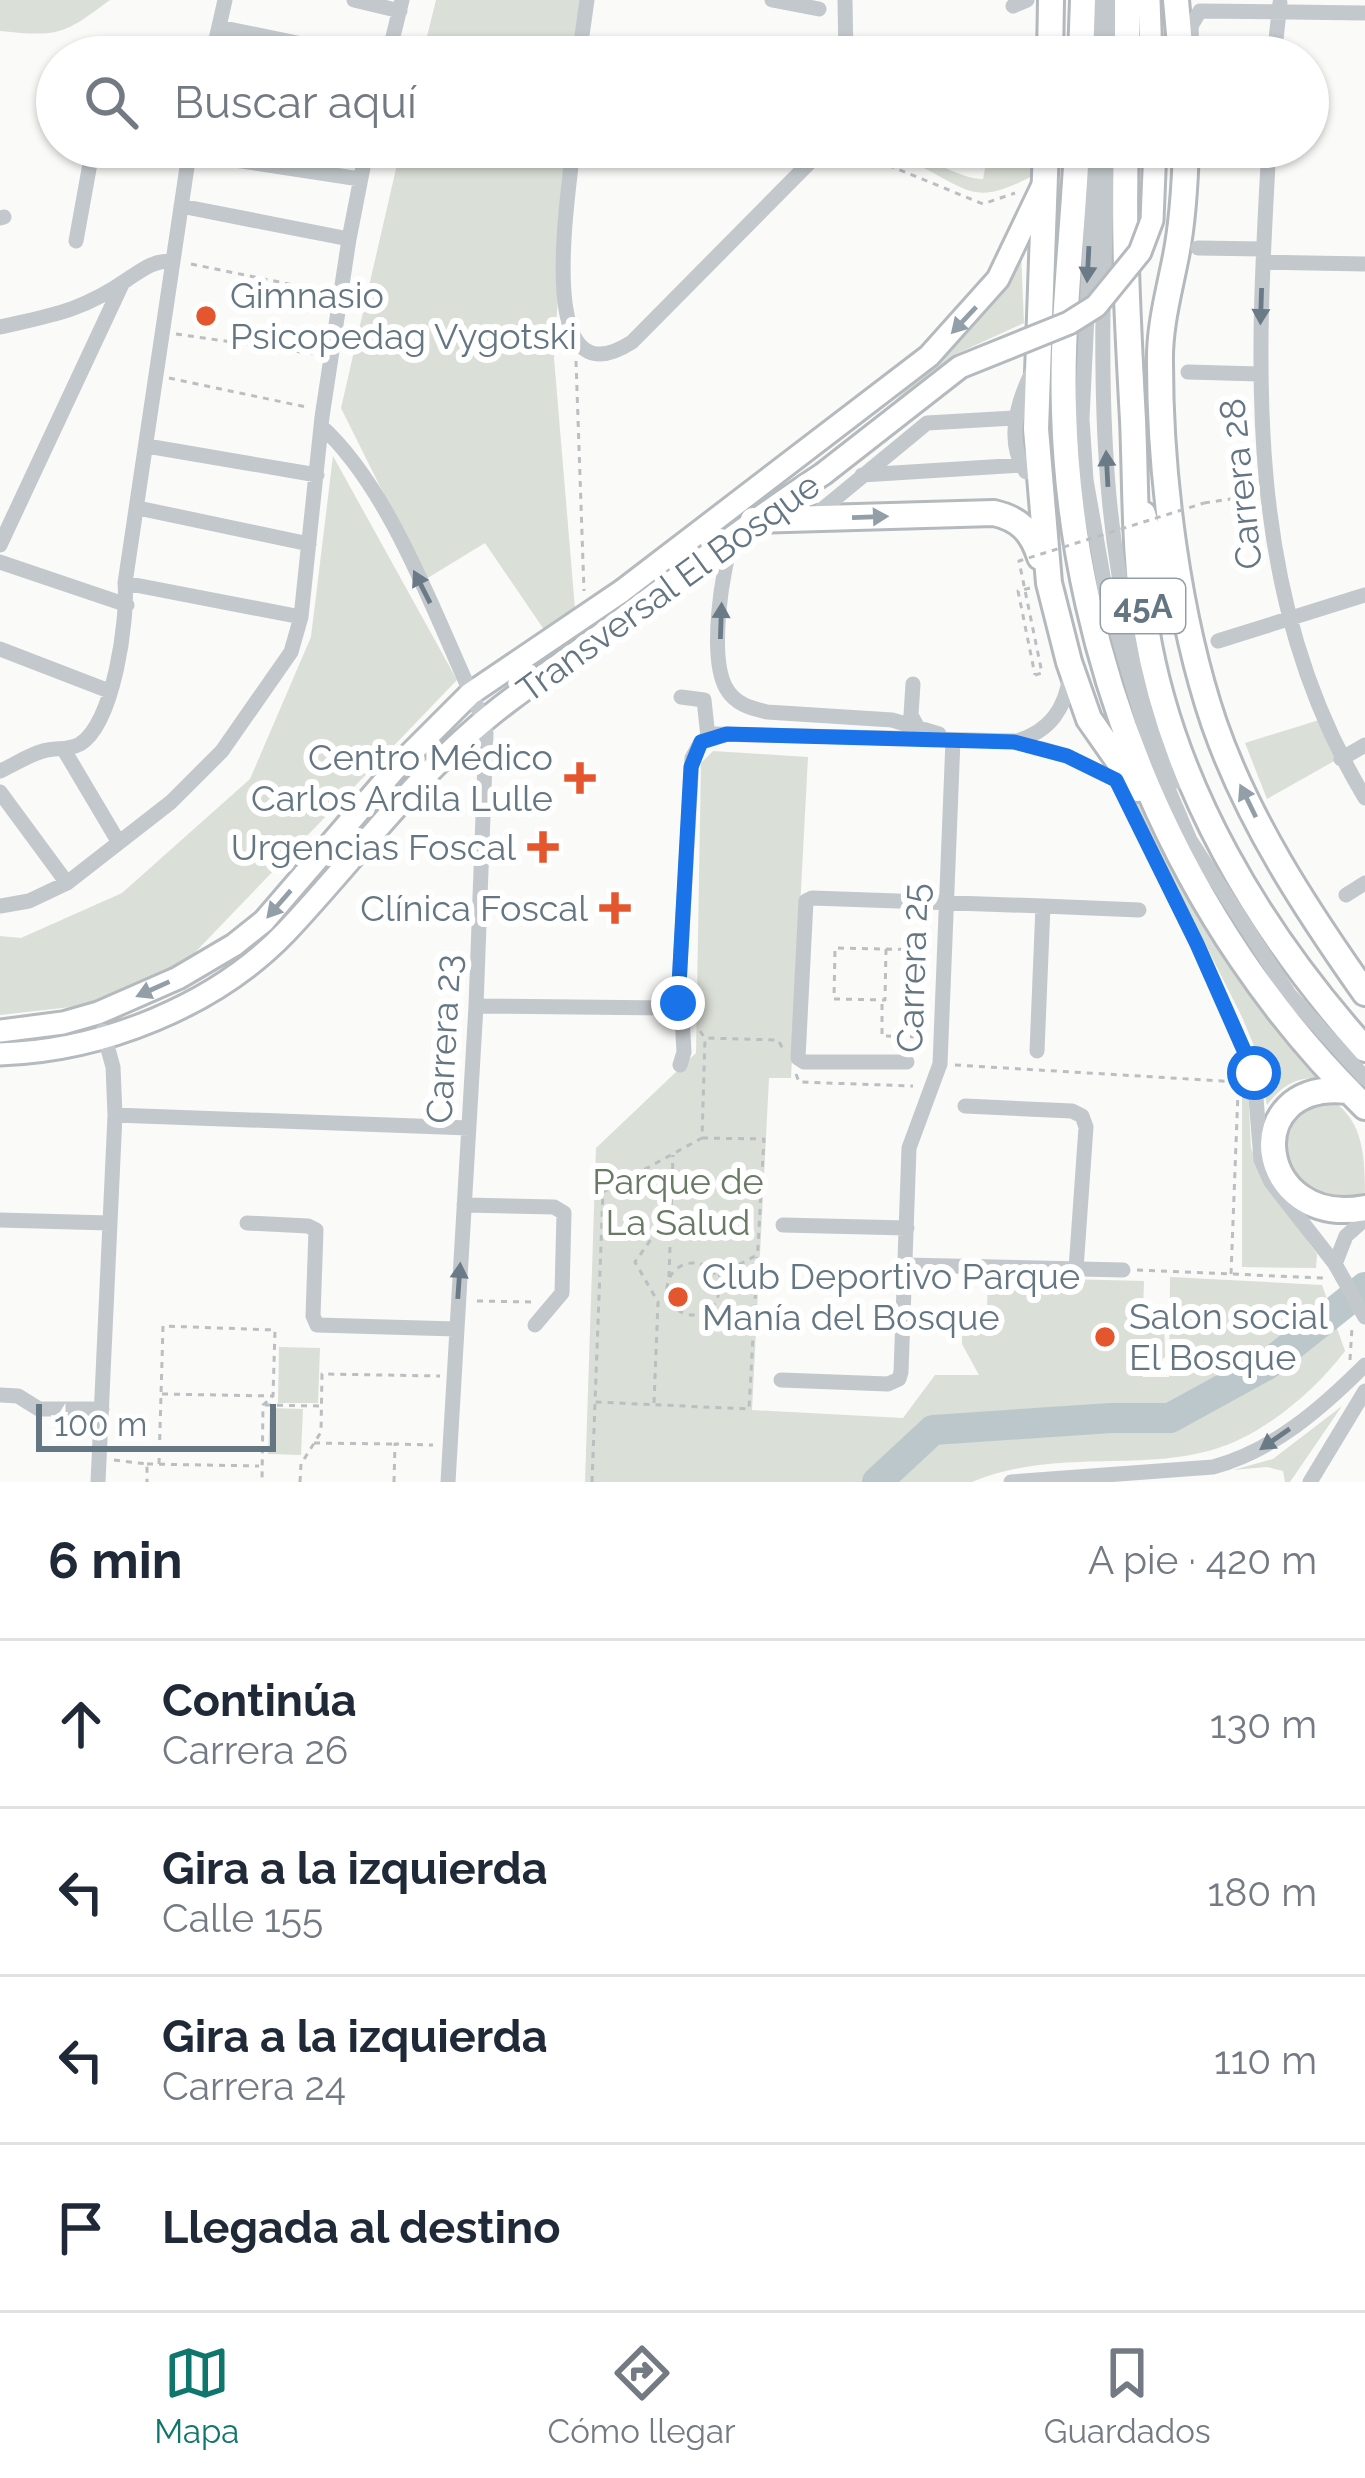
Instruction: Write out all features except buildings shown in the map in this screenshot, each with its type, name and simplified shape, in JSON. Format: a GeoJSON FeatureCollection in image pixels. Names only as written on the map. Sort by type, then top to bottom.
{"type":"FeatureCollection","features":[{"type":"Feature","properties":{"kind":"highway"},"geometry":{"type":"LineString","coordinates":[[1051,36],[1052,0]]}},
{"type":"Feature","properties":{"kind":"highway"},"geometry":{"type":"LineString","coordinates":[[1082,36],[1083,0]]}},
{"type":"Feature","properties":{"kind":"highway"},"geometry":{"type":"LineString","coordinates":[[1127,0],[1127,36]]}},
{"type":"Feature","properties":{"kind":"highway"},"geometry":{"type":"LineString","coordinates":[[1176,0],[1179,36]]}},
{"type":"Feature","properties":{"kind":"highway"},"geometry":{"type":"LineString","coordinates":[[1044,168],[1030,472],[1049,584]]}},
{"type":"Feature","properties":{"kind":"highway","name":"45A"},"geometry":{"type":"LineString","coordinates":[[1076,168],[1064,350],[1068,478],[1089,606],[1125,729],[1176,847],[1244,962],[1282,1016],[1359,1092]]}},
{"type":"Feature","properties":{"kind":"highway","name":"45A"},"geometry":{"type":"LineString","coordinates":[[1127,168],[1136,549],[1158,692],[1174,742],[1230,862],[1280,943],[1365,1049]]}},
{"type":"Feature","properties":{"kind":"highway"},"geometry":{"type":"LineString","coordinates":[[1185,168],[1160,361],[1178,567],[1214,722]]}},
{"type":"Feature","properties":{"kind":"highway"},"geometry":{"type":"LineString","coordinates":[[1136,492],[1214,722],[1243,792],[1302,904],[1365,993]]}},
{"type":"Feature","properties":{"kind":"highway"},"geometry":{"type":"LineString","coordinates":[[744,528],[811,519],[1005,515],[1026,527],[1036,543],[1089,718],[1176,847]]}},
{"type":"Feature","properties":{"kind":"highway"},"geometry":{"type":"LineString","coordinates":[[1359,1092],[1327,1089],[1306,1094],[1288,1106],[1276,1124],[1271,1145],[1274,1166],[1304,1199],[1325,1209],[1365,1208]]}},
{"type":"Feature","properties":{"kind":"main road"},"geometry":{"type":"LineString","coordinates":[[1150,0],[1151,36]]}},
{"type":"Feature","properties":{"kind":"main road","name":"Transversal El Bosque"},"geometry":{"type":"LineString","coordinates":[[0,1054],[54,1049],[105,1037],[182,1006],[256,958],[284,933],[392,807],[484,721],[824,474],[960,367],[1069,322],[1096,305],[1140,252],[1152,220],[1154,168]]}},
{"type":"Feature","properties":{"kind":"main road","name":"Transversal El Bosque"},"geometry":{"type":"LineString","coordinates":[[0,1031],[98,1013],[178,978],[234,946],[264,921],[395,769],[470,694],[585,615],[929,356],[998,279],[1043,184]]}},
{"type":"Feature","properties":{"kind":"street"},"geometry":{"type":"LineString","coordinates":[[217,36],[226,0]]}},
{"type":"Feature","properties":{"kind":"street"},"geometry":{"type":"LineString","coordinates":[[354,0],[401,5],[393,36]]}},
{"type":"Feature","properties":{"kind":"street"},"geometry":{"type":"LineString","coordinates":[[582,36],[587,0]]}},
{"type":"Feature","properties":{"kind":"street"},"geometry":{"type":"LineString","coordinates":[[772,0],[819,9]]}},
{"type":"Feature","properties":{"kind":"street"},"geometry":{"type":"LineString","coordinates":[[844,0],[845,36]]}},
{"type":"Feature","properties":{"kind":"street"},"geometry":{"type":"LineString","coordinates":[[1100,36],[1102,0]]}},
{"type":"Feature","properties":{"kind":"street"},"geometry":{"type":"LineString","coordinates":[[1113,36],[1114,0]]}},
{"type":"Feature","properties":{"kind":"street"},"geometry":{"type":"LineString","coordinates":[[1276,36],[1280,5]]}},
{"type":"Feature","properties":{"kind":"street"},"geometry":{"type":"LineString","coordinates":[[1192,36],[1191,26],[1200,11],[1280,5],[1365,13]]}},
{"type":"Feature","properties":{"kind":"street"},"geometry":{"type":"LineString","coordinates":[[219,27],[263,36]]}},
{"type":"Feature","properties":{"kind":"street"},"geometry":{"type":"LineString","coordinates":[[76,241],[89,168]]}},
{"type":"Feature","properties":{"kind":"street"},"geometry":{"type":"LineString","coordinates":[[0,772],[45,750],[64,750],[93,734],[109,692],[127,605],[125,583],[186,168]]}},
{"type":"Feature","properties":{"kind":"street"},"geometry":{"type":"LineString","coordinates":[[295,168],[360,179]]}},
{"type":"Feature","properties":{"kind":"street"},"geometry":{"type":"LineString","coordinates":[[0,906],[29,901],[67,883],[171,802],[221,751],[291,652],[301,617],[321,426],[362,168]]}},
{"type":"Feature","properties":{"kind":"street"},"geometry":{"type":"LineString","coordinates":[[572,168],[562,307],[570,336],[584,349],[598,352],[617,351],[632,342],[804,168]]}},
{"type":"Feature","properties":{"kind":"street"},"geometry":{"type":"LineString","coordinates":[[1094,168],[1082,419],[1086,480],[1106,592],[1151,749],[1190,840],[1359,1092]]}},
{"type":"Feature","properties":{"kind":"street"},"geometry":{"type":"LineString","coordinates":[[1108,168],[1103,412],[1117,579],[1130,638],[1163,746],[1201,828],[1253,920],[1298,986],[1365,1064]]}},
{"type":"Feature","properties":{"kind":"street","name":"Carrera 28"},"geometry":{"type":"LineString","coordinates":[[1268,168],[1259,374],[1265,494],[1275,559],[1291,619],[1341,758],[1365,798]]}},
{"type":"Feature","properties":{"kind":"street"},"geometry":{"type":"LineString","coordinates":[[181,206],[349,239]]}},
{"type":"Feature","properties":{"kind":"street"},"geometry":{"type":"LineString","coordinates":[[1198,248],[1365,264]]}},
{"type":"Feature","properties":{"kind":"street"},"geometry":{"type":"LineString","coordinates":[[0,327],[75,310],[147,266],[172,261]]}},
{"type":"Feature","properties":{"kind":"street"},"geometry":{"type":"LineString","coordinates":[[0,545],[124,282]]}},
{"type":"Feature","properties":{"kind":"street"},"geometry":{"type":"LineString","coordinates":[[862,475],[1030,472],[1014,418],[1038,360]]}},
{"type":"Feature","properties":{"kind":"street"},"geometry":{"type":"LineString","coordinates":[[1189,372],[1259,374]]}},
{"type":"Feature","properties":{"kind":"street"},"geometry":{"type":"LineString","coordinates":[[811,519],[927,423],[1014,418]]}},
{"type":"Feature","properties":{"kind":"street","name":"Carrera 23"},"geometry":{"type":"LineString","coordinates":[[321,426],[349,454],[370,486],[441,623],[484,721],[476,1006],[448,1482]]}},
{"type":"Feature","properties":{"kind":"street"},"geometry":{"type":"LineString","coordinates":[[147,446],[317,475]]}},
{"type":"Feature","properties":{"kind":"street"},"geometry":{"type":"LineString","coordinates":[[137,508],[309,544]]}},
{"type":"Feature","properties":{"kind":"street"},"geometry":{"type":"LineString","coordinates":[[744,528],[722,574],[719,668],[724,685],[740,703],[766,712],[892,721],[952,740]]}},
{"type":"Feature","properties":{"kind":"street"},"geometry":{"type":"LineString","coordinates":[[0,562],[127,605]]}},
{"type":"Feature","properties":{"kind":"street"},"geometry":{"type":"LineString","coordinates":[[125,583],[301,617]]}},
{"type":"Feature","properties":{"kind":"street"},"geometry":{"type":"LineString","coordinates":[[1219,641],[1365,595]]}},
{"type":"Feature","properties":{"kind":"street"},"geometry":{"type":"LineString","coordinates":[[0,649],[109,692]]}},
{"type":"Feature","properties":{"kind":"street"},"geometry":{"type":"LineString","coordinates":[[1014,742],[1032,736],[1060,712],[1067,695],[1069,662]]}},
{"type":"Feature","properties":{"kind":"street"},"geometry":{"type":"LineString","coordinates":[[892,721],[907,684],[917,726]]}},
{"type":"Feature","properties":{"kind":"street"},"geometry":{"type":"LineString","coordinates":[[680,1065],[684,1052],[670,1004],[691,767],[702,743],[704,700],[682,697]]}},
{"type":"Feature","properties":{"kind":"street"},"geometry":{"type":"LineString","coordinates":[[1089,718],[1254,1073],[1261,1160],[1271,1182],[1365,1317]]}},
{"type":"Feature","properties":{"kind":"street"},"geometry":{"type":"LineString","coordinates":[[702,743],[727,734],[1014,742],[1067,756],[1116,780]]}},
{"type":"Feature","properties":{"kind":"street","name":"Carrera 25"},"geometry":{"type":"LineString","coordinates":[[781,1380],[889,1384],[899,1379],[909,1148],[940,1064],[937,902],[952,740]]}},
{"type":"Feature","properties":{"kind":"street"},"geometry":{"type":"LineString","coordinates":[[1341,758],[1365,745]]}},
{"type":"Feature","properties":{"kind":"street"},"geometry":{"type":"LineString","coordinates":[[64,750],[118,841]]}},
{"type":"Feature","properties":{"kind":"street"},"geometry":{"type":"LineString","coordinates":[[0,792],[67,883]]}},
{"type":"Feature","properties":{"kind":"street"},"geometry":{"type":"LineString","coordinates":[[1346,895],[1365,883]]}},
{"type":"Feature","properties":{"kind":"street"},"geometry":{"type":"LineString","coordinates":[[907,1062],[804,1062],[798,1058],[804,905],[812,898],[1138,910]]}},
{"type":"Feature","properties":{"kind":"street"},"geometry":{"type":"LineString","coordinates":[[1037,1051],[1043,906]]}},
{"type":"Feature","properties":{"kind":"street"},"geometry":{"type":"LineString","coordinates":[[476,1006],[670,1004]]}},
{"type":"Feature","properties":{"kind":"street"},"geometry":{"type":"LineString","coordinates":[[98,1013],[112,1067],[115,1115],[98,1482]]}},
{"type":"Feature","properties":{"kind":"street"},"geometry":{"type":"LineString","coordinates":[[965,1106],[1072,1111],[1082,1116],[1086,1126],[1076,1269]]}},
{"type":"Feature","properties":{"kind":"street"},"geometry":{"type":"LineString","coordinates":[[115,1115],[469,1128]]}},
{"type":"Feature","properties":{"kind":"street"},"geometry":{"type":"LineString","coordinates":[[464,1205],[560,1209],[565,1221],[565,1283],[556,1302],[535,1325]]}},
{"type":"Feature","properties":{"kind":"street"},"geometry":{"type":"LineString","coordinates":[[1332,1270],[1346,1237],[1365,1219]]}},
{"type":"Feature","properties":{"kind":"street"},"geometry":{"type":"LineString","coordinates":[[0,1220],[109,1223]]}},
{"type":"Feature","properties":{"kind":"street"},"geometry":{"type":"LineString","coordinates":[[247,1223],[316,1230],[316,1324],[456,1329]]}},
{"type":"Feature","properties":{"kind":"street"},"geometry":{"type":"LineString","coordinates":[[783,1225],[907,1228]]}},
{"type":"Feature","properties":{"kind":"street"},"geometry":{"type":"LineString","coordinates":[[905,1265],[1123,1270]]}},
{"type":"Feature","properties":{"kind":"street"},"geometry":{"type":"LineString","coordinates":[[1352,1409],[1365,1367]]}},
{"type":"Feature","properties":{"kind":"street"},"geometry":{"type":"LineString","coordinates":[[1011,1482],[1214,1467],[1242,1460],[1282,1436],[1365,1367]]}},
{"type":"Feature","properties":{"kind":"street"},"geometry":{"type":"LineString","coordinates":[[1310,1482],[1365,1391]]}},
{"type":"Feature","properties":{"kind":"street"},"geometry":{"type":"LineString","coordinates":[[0,1395],[18,1396],[39,1409],[102,1409]]}},
{"type":"Feature","properties":{"kind":"path"},"geometry":{"type":"LineString","coordinates":[[895,168],[983,204],[1043,184]]}},
{"type":"Feature","properties":{"kind":"path"},"geometry":{"type":"LineString","coordinates":[[172,261],[340,294]]}},
{"type":"Feature","properties":{"kind":"path"},"geometry":{"type":"LineString","coordinates":[[162,332],[331,356]]}},
{"type":"Feature","properties":{"kind":"path"},"geometry":{"type":"LineString","coordinates":[[575,341],[585,615]]}},
{"type":"Feature","properties":{"kind":"path"},"geometry":{"type":"LineString","coordinates":[[155,377],[190,380],[309,408],[317,412],[321,426]]}},
{"type":"Feature","properties":{"kind":"path"},"geometry":{"type":"LineString","coordinates":[[1018,591],[1035,675],[1042,674],[1019,561],[1204,503],[1265,494]]}},
{"type":"Feature","properties":{"kind":"path"},"geometry":{"type":"LineString","coordinates":[[882,1000],[834,999],[835,948],[928,950],[937,902]]}},
{"type":"Feature","properties":{"kind":"path"},"geometry":{"type":"LineString","coordinates":[[886,949],[882,1036],[926,1037]]}},
{"type":"Feature","properties":{"kind":"path"},"geometry":{"type":"LineString","coordinates":[[702,1138],[705,1038]]}},
{"type":"Feature","properties":{"kind":"path"},"geometry":{"type":"LineString","coordinates":[[592,1482],[595,1402],[603,1192],[702,1138],[764,1139],[749,1409],[595,1402]]}},
{"type":"Feature","properties":{"kind":"path"},"geometry":{"type":"LineString","coordinates":[[669,1279],[688,1264],[704,1266],[716,1277],[717,1300],[695,1316],[678,1311],[668,1297],[674,1153]]}},
{"type":"Feature","properties":{"kind":"path"},"geometry":{"type":"LineString","coordinates":[[654,1404],[658,1302],[635,1262],[670,1211]]}},
{"type":"Feature","properties":{"kind":"path"},"geometry":{"type":"LineString","coordinates":[[716,1277],[757,1255]]}},
{"type":"Feature","properties":{"kind":"path"},"geometry":{"type":"LineString","coordinates":[[1123,1270],[1332,1270]]}},
{"type":"Feature","properties":{"kind":"path"},"geometry":{"type":"LineString","coordinates":[[458,1301],[556,1302]]}},
{"type":"Feature","properties":{"kind":"path"},"geometry":{"type":"LineString","coordinates":[[158,1464],[163,1326],[275,1330],[273,1396],[263,1405],[262,1482]]}},
{"type":"Feature","properties":{"kind":"path"},"geometry":{"type":"LineString","coordinates":[[300,1482],[301,1464],[321,1432],[322,1374],[440,1376]]}},
{"type":"Feature","properties":{"kind":"path"},"geometry":{"type":"LineString","coordinates":[[160,1394],[273,1396]]}},
{"type":"Feature","properties":{"kind":"path"},"geometry":{"type":"LineString","coordinates":[[263,1405],[321,1406]]}},
{"type":"Feature","properties":{"kind":"path"},"geometry":{"type":"LineString","coordinates":[[314,1443],[439,1445]]}},
{"type":"Feature","properties":{"kind":"path"},"geometry":{"type":"LineString","coordinates":[[394,1482],[395,1444]]}},
{"type":"Feature","properties":{"kind":"path"},"geometry":{"type":"LineString","coordinates":[[100,1459],[262,1466]]}},
{"type":"Feature","properties":{"kind":"path"},"geometry":{"type":"LineString","coordinates":[[147,1464],[147,1482]]}},
{"type":"Feature","properties":{"kind":"green space"},"geometry":{"type":"Polygon","coordinates":[[[0,0],[110,0],[70,27],[35,34],[0,31],[0,0]]]}},
{"type":"Feature","properties":{"kind":"green space"},"geometry":{"type":"Polygon","coordinates":[[[436,0],[583,0],[578,36],[427,36],[436,0]]]}},
{"type":"Feature","properties":{"kind":"green space"},"geometry":{"type":"Polygon","coordinates":[[[396,168],[567,168],[554,358],[575,609],[547,634],[485,543],[426,579],[341,408],[396,168]]]}},
{"type":"Feature","properties":{"kind":"green space"},"geometry":{"type":"Polygon","coordinates":[[[923,168],[944,168],[983,179],[985,168],[1034,168],[1034,175],[985,193],[961,188],[923,168]]]}},
{"type":"Feature","properties":{"kind":"green space"},"geometry":{"type":"Polygon","coordinates":[[[1021,252],[1024,323],[956,354],[887,408],[936,362],[1021,252]]]}},
{"type":"Feature","properties":{"kind":"green space"},"geometry":{"type":"Polygon","coordinates":[[[333,456],[457,680],[181,967],[98,1004],[0,1015],[0,936],[21,938],[122,893],[250,779],[311,637],[333,456]]]}},
{"type":"Feature","properties":{"kind":"green space"},"geometry":{"type":"Polygon","coordinates":[[[1319,720],[1336,760],[1267,799],[1245,743],[1319,720]]]}},
{"type":"Feature","properties":{"kind":"green space","name":"Parque de La Salud"},"geometry":{"type":"Polygon","coordinates":[[[713,751],[808,757],[791,1078],[769,1078],[752,1410],[903,1418],[935,1375],[979,1375],[962,1344],[962,1312],[987,1310],[988,1277],[1144,1281],[1143,1311],[1164,1313],[1165,1357],[1142,1377],[1169,1377],[1170,1277],[1322,1285],[1345,1351],[1302,1397],[1250,1434],[1212,1450],[1153,1460],[1033,1466],[972,1482],[585,1482],[596,1148],[696,1053],[701,763],[713,751]]]}},
{"type":"Feature","properties":{"kind":"green space"},"geometry":{"type":"Polygon","coordinates":[[[1124,782],[1333,1082],[1296,1081],[1267,1105],[1254,1046],[1242,1017],[1124,782]]]}},
{"type":"Feature","properties":{"kind":"green space"},"geometry":{"type":"Polygon","coordinates":[[[1242,1079],[1248,1085],[1251,1148],[1262,1178],[1317,1254],[1316,1268],[1242,1267],[1242,1079]]]}},
{"type":"Feature","properties":{"kind":"green space"},"geometry":{"type":"Polygon","coordinates":[[[1332,1100],[1357,1131],[1365,1203],[1349,1205],[1295,1183],[1279,1158],[1291,1117],[1332,1100]]]}},
{"type":"Feature","properties":{"kind":"green space"},"geometry":{"type":"Polygon","coordinates":[[[279,1347],[320,1348],[318,1403],[278,1403],[279,1347]]]}},
{"type":"Feature","properties":{"kind":"green space"},"geometry":{"type":"Polygon","coordinates":[[[1342,1406],[1290,1482],[1285,1482],[1283,1471],[1267,1467],[1233,1470],[1273,1459],[1342,1406]]]}},
{"type":"Feature","properties":{"kind":"green space"},"geometry":{"type":"Polygon","coordinates":[[[270,1408],[303,1409],[301,1455],[268,1454],[270,1408]]]}},
{"type":"Feature","properties":{"kind":"waterway"},"geometry":{"type":"LineString","coordinates":[[877,1482],[933,1430],[1170,1418],[1267,1365],[1365,1287]]}},
{"type":"Feature","properties":{"kind":"place","name":"Gimnasio Psicopedag Vygotski"},"geometry":{"type":"Point","coordinates":[206,316]}},
{"type":"Feature","properties":{"kind":"place","name":"Centro Médico Carlos Ardila Lulle"},"geometry":{"type":"Point","coordinates":[580,778]}},
{"type":"Feature","properties":{"kind":"place","name":"Urgencias Foscal"},"geometry":{"type":"Point","coordinates":[543,847]}},
{"type":"Feature","properties":{"kind":"place","name":"Clínica Foscal"},"geometry":{"type":"Point","coordinates":[615,908]}},
{"type":"Feature","properties":{"kind":"place","name":"Club Deportivo Parque Manía del Bosque"},"geometry":{"type":"Point","coordinates":[678,1297]}},
{"type":"Feature","properties":{"kind":"place","name":"Salon social El Bosque"},"geometry":{"type":"Point","coordinates":[1105,1337]}},
{"type":"Feature","properties":{"kind":"route"},"geometry":{"type":"LineString","coordinates":[[678,1003],[682,998],[691,767],[696,749],[707,737],[1014,742],[1067,756],[1116,780],[1254,1073]]}}]}
